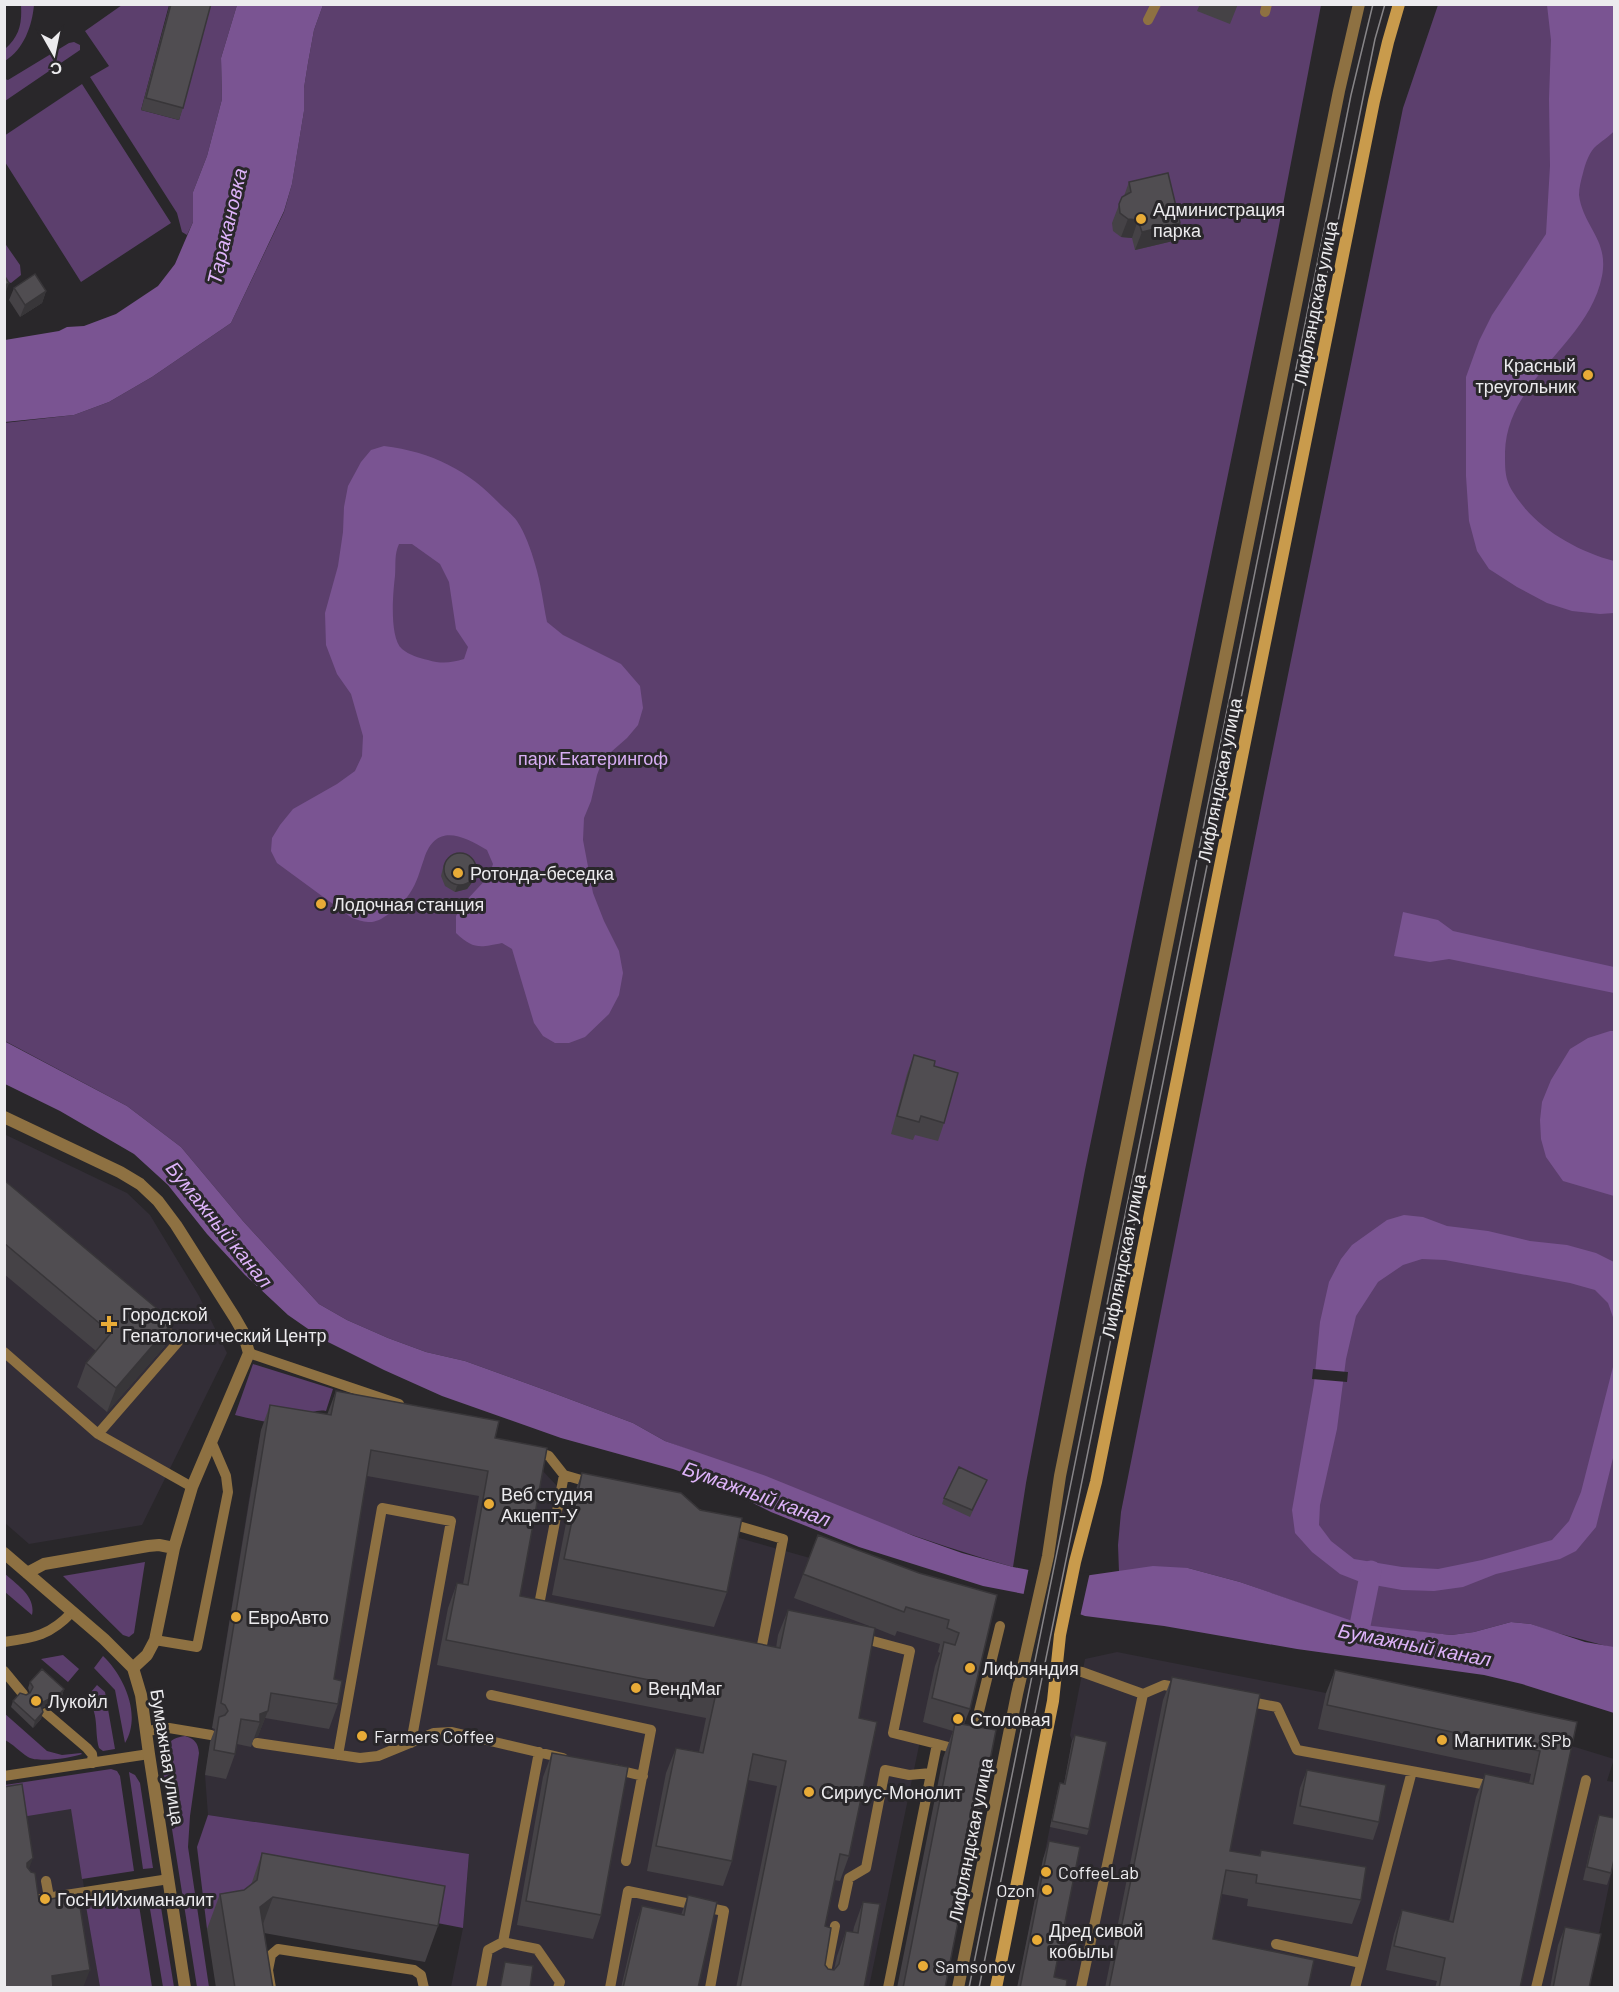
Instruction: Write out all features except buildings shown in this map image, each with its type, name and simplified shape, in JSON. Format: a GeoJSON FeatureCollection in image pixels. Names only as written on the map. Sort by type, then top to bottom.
{"type":"FeatureCollection","features":[{"type":"Feature","properties":{"kind":"main road","name":"Лифляндская улица"},"geometry":{"type":"LineString","coordinates":[[1056,1668],[1060,1635],[1101,1458],[1374,101],[1399,4]]}},
{"type":"Feature","properties":{"kind":"main road"},"geometry":{"type":"LineString","coordinates":[[996,1988],[1053,1701],[1056,1668]]}},
{"type":"Feature","properties":{"kind":"street","name":"Лифляндская улица"},"geometry":{"type":"LineString","coordinates":[[958,1988],[1000,1760],[1033,1629],[1048,1556],[1060,1476],[1336,102],[1359,4]]}},
{"type":"Feature","properties":{"kind":"street"},"geometry":{"type":"LineString","coordinates":[[4,1117],[120,1172],[140,1184],[158,1201],[176,1224],[235,1318],[243,1332],[249,1353],[192,1487],[174,1548],[155,1640],[147,1655],[133,1668]]}},
{"type":"Feature","properties":{"kind":"street"},"geometry":{"type":"LineString","coordinates":[[27,1573],[44,1564],[148,1546],[159,1545],[174,1548]]}},
{"type":"Feature","properties":{"kind":"street","name":"Бумажная улица"},"geometry":{"type":"LineString","coordinates":[[4,1553],[104,1639],[133,1668],[141,1695],[185,1988]]}},
{"type":"Feature","properties":{"kind":"lane"},"geometry":{"type":"LineString","coordinates":[[1148,20],[1156,4]]}},
{"type":"Feature","properties":{"kind":"lane"},"geometry":{"type":"LineString","coordinates":[[98,1434],[178,1342],[152,1317]]}},
{"type":"Feature","properties":{"kind":"lane"},"geometry":{"type":"LineString","coordinates":[[4,1352],[98,1434],[192,1487]]}},
{"type":"Feature","properties":{"kind":"lane"},"geometry":{"type":"LineString","coordinates":[[249,1353],[406,1407]]}},
{"type":"Feature","properties":{"kind":"lane"},"geometry":{"type":"LineString","coordinates":[[155,1640],[197,1647],[228,1492],[226,1476],[211,1441]]}},
{"type":"Feature","properties":{"kind":"lane"},"geometry":{"type":"LineString","coordinates":[[516,1445],[549,1456],[564,1475],[783,1539],[761,1650],[539,1605],[564,1475]]}},
{"type":"Feature","properties":{"kind":"lane"},"geometry":{"type":"LineString","coordinates":[[338,1755],[382,1508],[451,1521],[411,1743]]}},
{"type":"Feature","properties":{"kind":"lane"},"geometry":{"type":"LineString","coordinates":[[4,1642],[29,1639],[47,1633],[61,1624],[72,1612]]}},
{"type":"Feature","properties":{"kind":"lane"},"geometry":{"type":"LineString","coordinates":[[845,1633],[910,1652],[893,1733],[969,1752],[1000,1626]]}},
{"type":"Feature","properties":{"kind":"lane"},"geometry":{"type":"LineString","coordinates":[[1056,1668],[1082,1671],[1143,1694],[1164,1685],[1198,1692]]}},
{"type":"Feature","properties":{"kind":"lane"},"geometry":{"type":"LineString","coordinates":[[4,1671],[23,1694]]}},
{"type":"Feature","properties":{"kind":"lane"},"geometry":{"type":"LineString","coordinates":[[1081,1988],[1143,1694]]}},
{"type":"Feature","properties":{"kind":"lane"},"geometry":{"type":"LineString","coordinates":[[491,1695],[651,1730],[626,1861]]}},
{"type":"Feature","properties":{"kind":"lane"},"geometry":{"type":"LineString","coordinates":[[1232,1698],[1277,1707],[1297,1750],[1500,1787]]}},
{"type":"Feature","properties":{"kind":"lane"},"geometry":{"type":"LineString","coordinates":[[46,1713],[87,1748],[92,1754],[93,1762]]}},
{"type":"Feature","properties":{"kind":"lane"},"geometry":{"type":"LineString","coordinates":[[146,1731],[169,1728],[211,1735]]}},
{"type":"Feature","properties":{"kind":"lane"},"geometry":{"type":"LineString","coordinates":[[257,1743],[360,1758],[378,1756],[434,1733],[452,1732],[574,1760]]}},
{"type":"Feature","properties":{"kind":"lane"},"geometry":{"type":"LineString","coordinates":[[888,1988],[937,1744]]}},
{"type":"Feature","properties":{"kind":"lane"},"geometry":{"type":"LineString","coordinates":[[503,1942],[539,1752]]}},
{"type":"Feature","properties":{"kind":"lane"},"geometry":{"type":"LineString","coordinates":[[4,1776],[149,1755]]}},
{"type":"Feature","properties":{"kind":"lane"},"geometry":{"type":"LineString","coordinates":[[608,1768],[643,1776]]}},
{"type":"Feature","properties":{"kind":"lane"},"geometry":{"type":"LineString","coordinates":[[843,1906],[849,1878],[866,1868],[885,1770],[909,1775],[931,1773]]}},
{"type":"Feature","properties":{"kind":"lane"},"geometry":{"type":"LineString","coordinates":[[1355,1988],[1412,1771]]}},
{"type":"Feature","properties":{"kind":"lane"},"geometry":{"type":"LineString","coordinates":[[1536,1988],[1586,1780]]}},
{"type":"Feature","properties":{"kind":"lane"},"geometry":{"type":"LineString","coordinates":[[21,1902],[49,1897],[70,1900],[169,1879]]}},
{"type":"Feature","properties":{"kind":"lane"},"geometry":{"type":"LineString","coordinates":[[46,1881],[49,1897]]}},
{"type":"Feature","properties":{"kind":"lane"},"geometry":{"type":"LineString","coordinates":[[610,1988],[628,1891],[724,1911],[710,1988]]}},
{"type":"Feature","properties":{"kind":"lane"},"geometry":{"type":"LineString","coordinates":[[823,1988],[835,1926]]}},
{"type":"Feature","properties":{"kind":"lane"},"geometry":{"type":"LineString","coordinates":[[481,1988],[488,1950],[503,1942],[537,1949],[560,1982],[558,1988]]}},
{"type":"Feature","properties":{"kind":"lane"},"geometry":{"type":"LineString","coordinates":[[1276,1944],[1361,1963]]}},
{"type":"Feature","properties":{"kind":"lane"},"geometry":{"type":"LineString","coordinates":[[271,1988],[268,1970],[271,1955],[278,1949],[414,1970],[421,1976],[424,1988]]}},
{"type":"Feature","properties":{"kind":"shaded area","name":"Городской Гепатологический Центр"},"geometry":{"type":"Polygon","coordinates":[[[4,1134],[127,1193],[150,1215],[199,1296],[227,1353],[142,1525],[29,1544],[5,1523],[4,1134]]]}},
{"type":"Feature","properties":{"kind":"shaded area"},"geometry":{"type":"Polygon","coordinates":[[[261,1430],[540,1468],[558,1487],[810,1558],[989,1620],[959,1747],[921,1736],[869,1987],[451,1987],[463,1928],[469,1855],[208,1815],[205,1775],[220,1683],[229,1668],[222,1666],[251,1487],[257,1488],[260,1471],[254,1470],[261,1430]]]}},
{"type":"Feature","properties":{"kind":"shaded area"},"geometry":{"type":"Polygon","coordinates":[[[1117,1652],[1326,1693],[1575,1747],[1614,1759],[1607,1781],[1614,1782],[1614,1861],[1588,1987],[1017,1988],[1050,1827],[1063,1789],[1072,1741],[1070,1735],[1085,1659],[1117,1652]]]}},
{"type":"Feature","properties":{"kind":"shaded area","name":"ГосНИИхиманалит"},"geometry":{"type":"Polygon","coordinates":[[[71,1806],[100,1987],[5,1988],[5,1816],[71,1806]]]}},
{"type":"Feature","properties":{"kind":"green space"},"geometry":{"type":"Polygon","coordinates":[[[21,5],[34,5],[31,21],[22,44],[5,61],[5,49],[19,29],[21,5]]]}},
{"type":"Feature","properties":{"kind":"green space"},"geometry":{"type":"Polygon","coordinates":[[[122,5],[169,5],[141,110],[179,120],[210,5],[237,5],[221,58],[222,99],[207,156],[193,192],[193,222],[187,235],[182,232],[177,213],[90,77],[109,66],[85,31],[122,5]]]}},
{"type":"Feature","properties":{"kind":"green space","name":"парк Екатерингоф"},"geometry":{"type":"Polygon","coordinates":[[[323,5],[1321,5],[1277,236],[1085,1170],[1026,1483],[1013,1567],[881,1524],[665,1441],[633,1423],[465,1361],[426,1352],[347,1320],[319,1304],[243,1221],[181,1147],[127,1106],[5,1041],[4,423],[74,415],[109,402],[152,377],[231,323],[284,212],[292,184],[314,30],[323,5]]]}},
{"type":"Feature","properties":{"kind":"green space"},"geometry":{"type":"Polygon","coordinates":[[[1438,5],[1614,5],[1614,1647],[1531,1624],[1511,1622],[1474,1632],[1451,1635],[1374,1627],[1350,1621],[1240,1582],[1188,1568],[1119,1572],[1118,1545],[1121,1512],[1403,108],[1438,5]]]}},
{"type":"Feature","properties":{"kind":"green space"},"geometry":{"type":"Polygon","coordinates":[[[74,42],[80,45],[80,50],[5,101],[5,79],[8,80],[74,42]]]}},
{"type":"Feature","properties":{"kind":"green space"},"geometry":{"type":"Polygon","coordinates":[[[82,84],[171,223],[81,282],[5,162],[4,136],[82,84]]]}},
{"type":"Feature","properties":{"kind":"green space"},"geometry":{"type":"Polygon","coordinates":[[[4,242],[20,265],[21,275],[11,283],[5,281],[4,242]]]}},
{"type":"Feature","properties":{"kind":"green space"},"geometry":{"type":"Polygon","coordinates":[[[253,1364],[333,1389],[326,1411],[315,1411],[279,1422],[235,1415],[253,1364]]]}},
{"type":"Feature","properties":{"kind":"green space"},"geometry":{"type":"Polygon","coordinates":[[[145,1562],[134,1633],[129,1637],[123,1635],[63,1576],[145,1562]]]}},
{"type":"Feature","properties":{"kind":"green space"},"geometry":{"type":"Polygon","coordinates":[[[4,1573],[28,1597],[31,1602],[32,1615],[5,1592],[4,1573]]]}},
{"type":"Feature","properties":{"kind":"green space"},"geometry":{"type":"Polygon","coordinates":[[[63,1655],[79,1669],[68,1682],[41,1659],[63,1655]]]}},
{"type":"Feature","properties":{"kind":"green space"},"geometry":{"type":"Polygon","coordinates":[[[103,1656],[118,1674],[128,1696],[132,1720],[125,1743],[115,1690],[94,1668],[103,1656]]]}},
{"type":"Feature","properties":{"kind":"green space"},"geometry":{"type":"Polygon","coordinates":[[[97,1685],[105,1692],[115,1749],[103,1751],[99,1748],[95,1715],[86,1698],[97,1685]]]}},
{"type":"Feature","properties":{"kind":"green space"},"geometry":{"type":"Polygon","coordinates":[[[4,1713],[47,1751],[62,1755],[82,1754],[47,1760],[28,1757],[5,1740],[4,1713]]]}},
{"type":"Feature","properties":{"kind":"green space"},"geometry":{"type":"Polygon","coordinates":[[[185,1736],[195,1742],[199,1753],[188,1847],[209,1987],[197,1987],[162,1766],[164,1754],[170,1742],[185,1736]]]}},
{"type":"Feature","properties":{"kind":"green space"},"geometry":{"type":"Polygon","coordinates":[[[111,1769],[117,1771],[120,1776],[134,1871],[82,1879],[71,1809],[9,1819],[5,1817],[5,1785],[111,1769]]]}},
{"type":"Feature","properties":{"kind":"green space"},"geometry":{"type":"Polygon","coordinates":[[[129,1772],[135,1775],[140,1783],[153,1868],[143,1869],[129,1772]]]}},
{"type":"Feature","properties":{"kind":"green space"},"geometry":{"type":"Polygon","coordinates":[[[208,1815],[469,1854],[463,1928],[432,1922],[231,1925],[207,1929],[197,1847],[208,1815]]]}},
{"type":"Feature","properties":{"kind":"green space"},"geometry":{"type":"Polygon","coordinates":[[[159,1895],[174,1987],[163,1987],[148,1897],[159,1895]]]}},
{"type":"Feature","properties":{"kind":"green space"},"geometry":{"type":"Polygon","coordinates":[[[138,1899],[152,1987],[100,1987],[86,1906],[138,1899]]]}},
{"type":"Feature","properties":{"kind":"water","name":"Таракановка"},"geometry":{"type":"Polygon","coordinates":[[[237,5],[323,5],[314,30],[308,63],[304,88],[304,111],[292,184],[284,211],[231,323],[152,377],[109,402],[74,415],[5,422],[5,340],[59,331],[67,327],[84,326],[116,314],[158,286],[175,264],[193,222],[193,192],[207,156],[222,99],[221,58],[237,5]]]}},
{"type":"Feature","properties":{"kind":"water"},"geometry":{"type":"Polygon","coordinates":[[[1547,5],[1614,5],[1614,131],[1590,154],[1579,192],[1581,206],[1602,252],[1602,276],[1594,300],[1582,322],[1533,382],[1519,403],[1509,426],[1505,452],[1506,473],[1515,495],[1529,512],[1550,531],[1575,546],[1614,561],[1614,613],[1572,611],[1547,603],[1517,587],[1489,569],[1477,551],[1469,521],[1466,476],[1466,377],[1479,341],[1492,315],[1546,234],[1550,166],[1551,40],[1547,5]]]}},
{"type":"Feature","properties":{"kind":"water"},"geometry":{"type":"Polygon","coordinates":[[[384,446],[418,453],[448,465],[476,482],[520,526],[532,553],[547,622],[563,635],[621,664],[640,686],[643,708],[638,725],[603,759],[584,818],[583,840],[593,893],[619,951],[623,973],[619,995],[609,1014],[585,1037],[569,1043],[555,1043],[543,1036],[534,1023],[512,949],[502,943],[488,946],[472,945],[456,933],[456,916],[463,904],[489,876],[493,864],[487,850],[469,840],[451,835],[436,840],[429,847],[415,885],[406,899],[385,917],[368,922],[352,918],[277,863],[271,851],[272,838],[293,809],[355,771],[362,756],[363,736],[351,694],[337,674],[326,645],[325,613],[338,566],[348,486],[361,462],[371,450],[384,446]],[[399,544],[397,548],[393,614],[398,643],[408,653],[433,661],[446,662],[464,659],[468,647],[456,629],[449,582],[440,564],[412,544],[399,544]]]}},
{"type":"Feature","properties":{"kind":"water"},"geometry":{"type":"Polygon","coordinates":[[[1403,912],[1438,920],[1453,931],[1614,967],[1614,993],[1449,959],[1430,962],[1394,956],[1403,912]]]}},
{"type":"Feature","properties":{"kind":"water"},"geometry":{"type":"Polygon","coordinates":[[[1614,1031],[1614,1196],[1563,1181],[1546,1157],[1541,1139],[1540,1120],[1542,1102],[1551,1080],[1570,1049],[1588,1038],[1614,1031]]]}},
{"type":"Feature","properties":{"kind":"water","name":"Бумажный канал"},"geometry":{"type":"Polygon","coordinates":[[[4,1041],[127,1106],[181,1147],[243,1221],[319,1304],[347,1320],[388,1338],[426,1352],[465,1361],[556,1394],[633,1423],[665,1441],[766,1476],[914,1536],[962,1553],[1013,1567],[1070,1578],[1153,1566],[1188,1568],[1240,1582],[1364,1625],[1451,1635],[1474,1632],[1511,1622],[1531,1624],[1585,1642],[1614,1647],[1614,1713],[1522,1684],[1484,1675],[1085,1616],[1024,1594],[983,1586],[859,1547],[771,1512],[715,1484],[673,1469],[561,1438],[442,1396],[324,1340],[288,1315],[245,1275],[207,1234],[168,1185],[134,1154],[60,1111],[5,1084],[4,1041]]]}},
{"type":"Feature","properties":{"kind":"water"},"geometry":{"type":"Polygon","coordinates":[[[1404,1215],[1423,1217],[1447,1226],[1488,1231],[1530,1241],[1567,1245],[1596,1253],[1614,1262],[1614,1320],[1608,1303],[1595,1290],[1570,1283],[1445,1260],[1422,1259],[1403,1265],[1378,1282],[1356,1316],[1346,1359],[1337,1429],[1320,1505],[1319,1525],[1331,1541],[1354,1559],[1402,1567],[1438,1569],[1482,1560],[1552,1540],[1569,1521],[1581,1492],[1614,1363],[1614,1454],[1596,1527],[1576,1551],[1560,1559],[1496,1574],[1463,1587],[1434,1591],[1402,1590],[1363,1583],[1340,1574],[1312,1552],[1295,1533],[1292,1510],[1314,1384],[1320,1322],[1329,1282],[1341,1259],[1352,1245],[1387,1220],[1404,1215]]]}},
{"type":"Feature","properties":{"kind":"pier"},"geometry":{"type":"Polygon","coordinates":[[[1313,1369],[1348,1372],[1347,1382],[1312,1379],[1313,1369]]]}},
{"type":"Feature","properties":{"kind":"pier"},"geometry":{"type":"Polygon","coordinates":[[[1029,1567],[1070,1575],[1090,1572],[1080,1617],[1023,1597],[1029,1567]]]}},
{"type":"Feature","properties":{"kind":"waterway","name":"Бумажный канал"},"geometry":{"type":"LineString","coordinates":[[1358,1635],[1371,1571]]}},
{"type":"Feature","properties":{"kind":"tram line"},"geometry":{"type":"LineString","coordinates":[[969,1988],[1351,95],[1373,4]]}},
{"type":"Feature","properties":{"kind":"tram line"},"geometry":{"type":"LineString","coordinates":[[979,1988],[1375,39],[1385,4]]}},
{"type":"Feature","properties":{"kind":"place","name":"Администрация парка"},"geometry":{"type":"Point","coordinates":[1141,219]}},
{"type":"Feature","properties":{"kind":"place","name":"Красный треугольник"},"geometry":{"type":"Point","coordinates":[1588,375]}},
{"type":"Feature","properties":{"kind":"place","name":"Ротонда-беседка"},"geometry":{"type":"Point","coordinates":[458,873]}},
{"type":"Feature","properties":{"kind":"place","name":"Лодочная станция"},"geometry":{"type":"Point","coordinates":[321,904]}},
{"type":"Feature","properties":{"kind":"place","name":"Городской Гепатологический Центр"},"geometry":{"type":"Point","coordinates":[109,1324]}},
{"type":"Feature","properties":{"kind":"place","name":"Веб студия Акцепт-У"},"geometry":{"type":"Point","coordinates":[489,1504]}},
{"type":"Feature","properties":{"kind":"place","name":"ЕвроАвто"},"geometry":{"type":"Point","coordinates":[236,1617]}},
{"type":"Feature","properties":{"kind":"place","name":"Лифляндия"},"geometry":{"type":"Point","coordinates":[970,1668]}},
{"type":"Feature","properties":{"kind":"place","name":"ВендМаг"},"geometry":{"type":"Point","coordinates":[636,1688]}},
{"type":"Feature","properties":{"kind":"place","name":"Лукойл"},"geometry":{"type":"Point","coordinates":[36,1701]}},
{"type":"Feature","properties":{"kind":"place","name":"Столовая"},"geometry":{"type":"Point","coordinates":[958,1719]}},
{"type":"Feature","properties":{"kind":"place","name":"Farmers Coffee"},"geometry":{"type":"Point","coordinates":[362,1736]}},
{"type":"Feature","properties":{"kind":"place","name":"Магнитик. SPb"},"geometry":{"type":"Point","coordinates":[1442,1740]}},
{"type":"Feature","properties":{"kind":"place","name":"Сириус-Монолит"},"geometry":{"type":"Point","coordinates":[809,1792]}},
{"type":"Feature","properties":{"kind":"place","name":"CoffeeLab"},"geometry":{"type":"Point","coordinates":[1046,1872]}},
{"type":"Feature","properties":{"kind":"place","name":"Ozon"},"geometry":{"type":"Point","coordinates":[1047,1890]}},
{"type":"Feature","properties":{"kind":"place","name":"ГосНИИхиманалит"},"geometry":{"type":"Point","coordinates":[45,1899]}},
{"type":"Feature","properties":{"kind":"place","name":"Дред сивой кобылы"},"geometry":{"type":"Point","coordinates":[1037,1940]}},
{"type":"Feature","properties":{"kind":"place","name":"Samsonov"},"geometry":{"type":"Point","coordinates":[923,1966]}}]}
